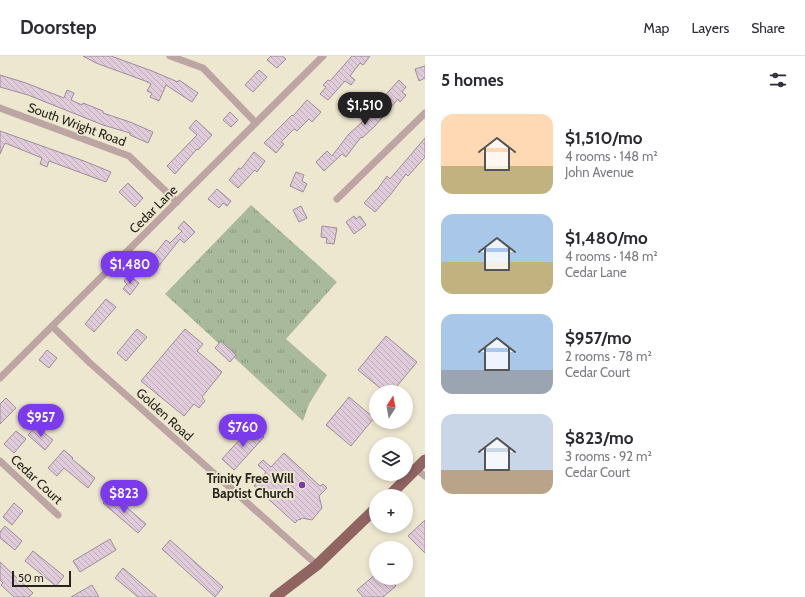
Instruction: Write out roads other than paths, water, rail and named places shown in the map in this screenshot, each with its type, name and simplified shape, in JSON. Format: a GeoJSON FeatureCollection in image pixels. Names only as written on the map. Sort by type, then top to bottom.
{"type":"FeatureCollection","features":[{"type":"Feature","properties":{"kind":"highway"},"geometry":{"type":"LineString","coordinates":[[399,489],[421,473],[425,460]]}},
{"type":"Feature","properties":{"kind":"highway"},"geometry":{"type":"LineString","coordinates":[[275,597],[317,565],[369,515]]}},
{"type":"Feature","properties":{"kind":"street"},"geometry":{"type":"LineString","coordinates":[[170,56],[203,68],[256,123]]}},
{"type":"Feature","properties":{"kind":"street","name":"Cedar Lane"},"geometry":{"type":"LineString","coordinates":[[0,378],[323,56]]}},
{"type":"Feature","properties":{"kind":"street","name":"South Wright Road"},"geometry":{"type":"LineString","coordinates":[[0,108],[129,156],[177,202]]}},
{"type":"Feature","properties":{"kind":"street"},"geometry":{"type":"LineString","coordinates":[[337,199],[425,113]]}},
{"type":"Feature","properties":{"kind":"street","name":"Golden Road"},"geometry":{"type":"LineString","coordinates":[[52,326],[90,363],[317,565]]}},
{"type":"Feature","properties":{"kind":"street","name":"Cedar Court"},"geometry":{"type":"LineString","coordinates":[[0,461],[58,515]]}},
{"type":"Feature","properties":{"kind":"place","name":"Trinity Free Will Baptist Church"},"geometry":{"type":"Point","coordinates":[302,485]}}]}
